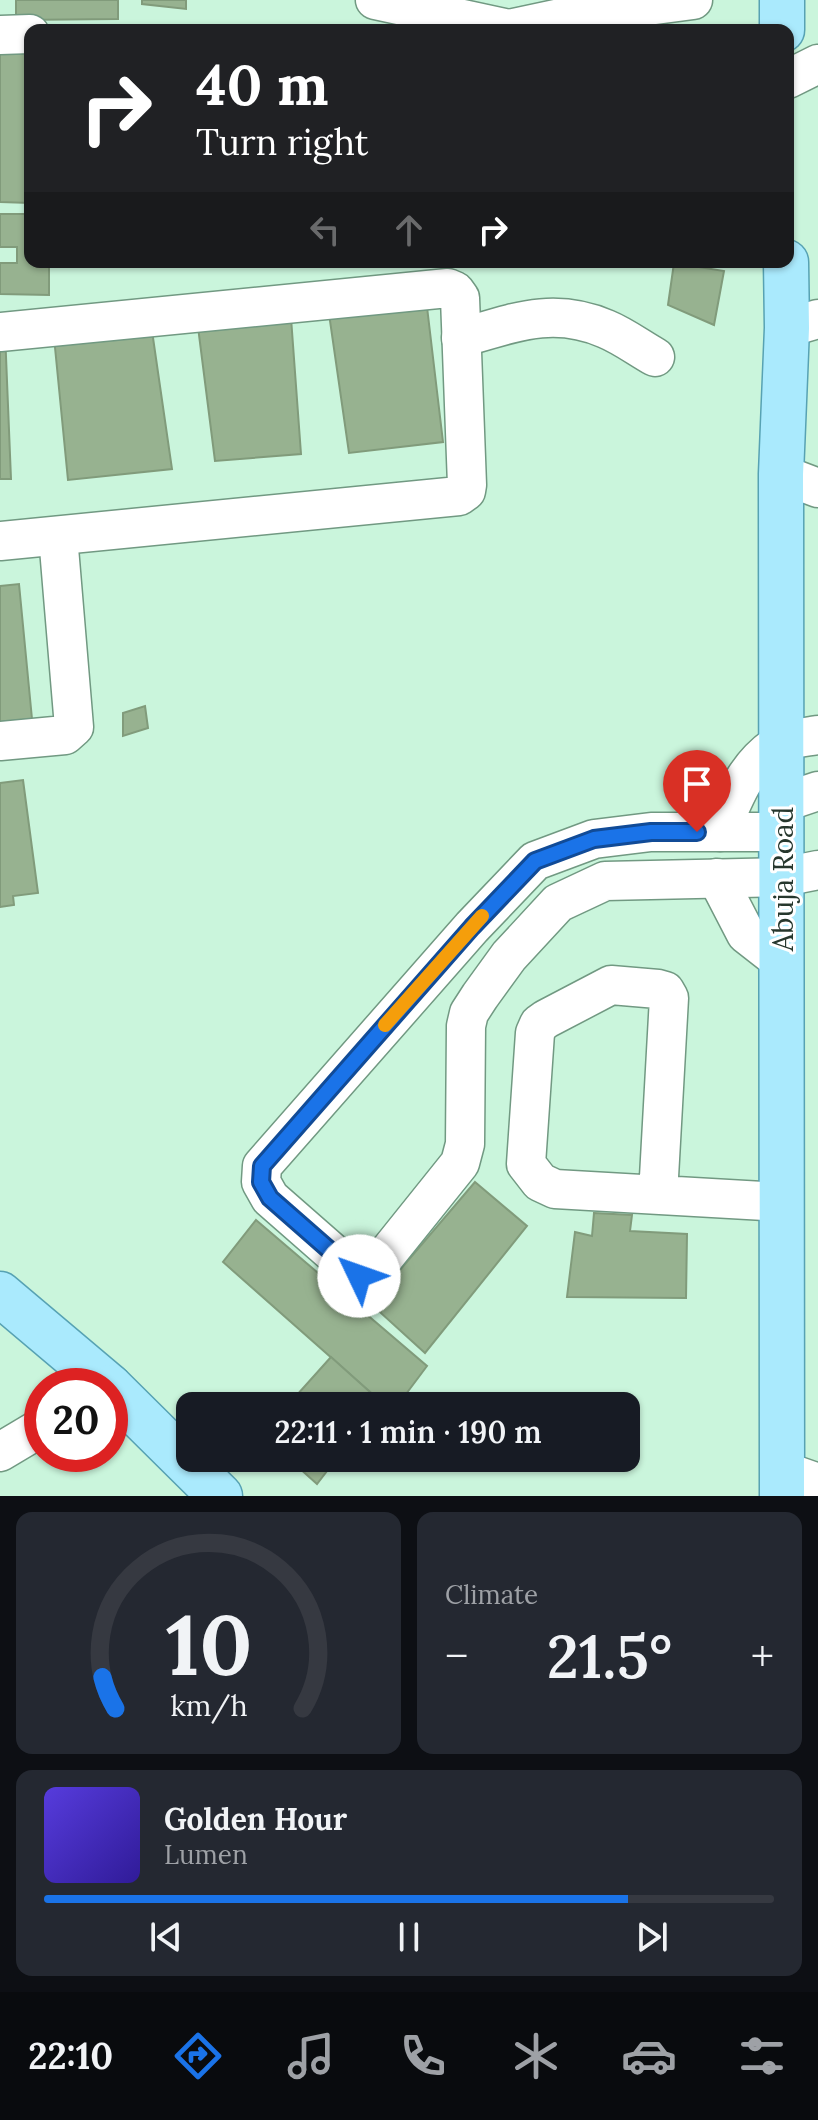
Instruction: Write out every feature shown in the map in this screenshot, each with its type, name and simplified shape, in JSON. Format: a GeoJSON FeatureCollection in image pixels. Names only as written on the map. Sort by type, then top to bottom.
{"type":"FeatureCollection","features":[{"type":"Feature","properties":{"kind":"main road"},"geometry":{"type":"LineString","coordinates":[[782,0],[782,24]]}},
{"type":"Feature","properties":{"kind":"main road","name":"Abuja Road"},"geometry":{"type":"LineString","coordinates":[[788,268],[802,324],[800,738],[794,809],[800,874],[783,963],[783,1202],[794,1483]]}},
{"type":"Feature","properties":{"kind":"main road"},"geometry":{"type":"LineString","coordinates":[[0,1294],[88,1368]]}},
{"type":"Feature","properties":{"kind":"main road"},"geometry":{"type":"LineString","coordinates":[[128,1404],[220,1496]]}},
{"type":"Feature","properties":{"kind":"street"},"geometry":{"type":"LineString","coordinates":[[375,0],[486,24]]}},
{"type":"Feature","properties":{"kind":"street"},"geometry":{"type":"LineString","coordinates":[[532,24],[693,0]]}},
{"type":"Feature","properties":{"kind":"street"},"geometry":{"type":"LineString","coordinates":[[0,35],[24,34]]}},
{"type":"Feature","properties":{"kind":"street"},"geometry":{"type":"LineString","coordinates":[[794,76],[818,64]]}},
{"type":"Feature","properties":{"kind":"street"},"geometry":{"type":"LineString","coordinates":[[0,332],[448,288],[460,298],[467,485],[466,491],[459,496],[0,541]]}},
{"type":"Feature","properties":{"kind":"street"},"geometry":{"type":"LineString","coordinates":[[461,338],[531,318],[563,316],[606,329],[655,357]]}},
{"type":"Feature","properties":{"kind":"street"},"geometry":{"type":"LineString","coordinates":[[0,741],[65,735],[74,727],[58,536]]}},
{"type":"Feature","properties":{"kind":"street"},"geometry":{"type":"LineString","coordinates":[[720,832],[736,792],[750,768],[800,738]]}},
{"type":"Feature","properties":{"kind":"street"},"geometry":{"type":"LineString","coordinates":[[794,809],[720,832],[651,832],[594,839],[535,861],[472,927],[262,1166],[261,1182],[270,1198],[359,1276],[371,1274],[460,1163],[465,1144],[466,1026],[469,1013],[509,956],[558,903],[605,881],[800,874]]}},
{"type":"Feature","properties":{"kind":"street"},"geometry":{"type":"LineString","coordinates":[[717,878],[746,934],[783,963]]}},
{"type":"Feature","properties":{"kind":"street"},"geometry":{"type":"LineString","coordinates":[[658,1195],[669,998],[665,991],[658,989],[611,985],[546,1019],[539,1024],[535,1033],[526,1164],[540,1182],[555,1189],[658,1195],[783,1202]]}},
{"type":"Feature","properties":{"kind":"street"},"geometry":{"type":"LineString","coordinates":[[0,1452],[24,1438]]}},
{"type":"Feature","properties":{"kind":"building"},"geometry":{"type":"Polygon","coordinates":[[[16,0],[118,0],[118,19],[16,20],[16,0]]]}},
{"type":"Feature","properties":{"kind":"building"},"geometry":{"type":"Polygon","coordinates":[[[142,0],[186,0],[186,9],[142,4],[142,0]]]}},
{"type":"Feature","properties":{"kind":"building"},"geometry":{"type":"Polygon","coordinates":[[[0,51],[24,52],[24,203],[0,202],[0,51]]]}},
{"type":"Feature","properties":{"kind":"building"},"geometry":{"type":"Polygon","coordinates":[[[0,214],[24,214],[24,268],[49,268],[49,295],[0,294],[0,263],[17,263],[17,247],[0,247],[0,214]]]}},
{"type":"Feature","properties":{"kind":"building"},"geometry":{"type":"Polygon","coordinates":[[[673,268],[724,271],[714,325],[668,305],[673,268]]]}},
{"type":"Feature","properties":{"kind":"building"},"geometry":{"type":"Polygon","coordinates":[[[425,290],[443,442],[349,453],[327,300],[425,290]]]}},
{"type":"Feature","properties":{"kind":"building"},"geometry":{"type":"Polygon","coordinates":[[[290,304],[301,454],[215,461],[198,327],[290,304]]]}},
{"type":"Feature","properties":{"kind":"building"},"geometry":{"type":"Polygon","coordinates":[[[150,317],[172,469],[68,480],[53,327],[150,317]]]}},
{"type":"Feature","properties":{"kind":"building"},"geometry":{"type":"Polygon","coordinates":[[[5,332],[11,479],[0,479],[0,333],[5,332]]]}},
{"type":"Feature","properties":{"kind":"building"},"geometry":{"type":"Polygon","coordinates":[[[19,584],[32,719],[0,722],[0,586],[19,584]]]}},
{"type":"Feature","properties":{"kind":"building"},"geometry":{"type":"Polygon","coordinates":[[[145,706],[148,728],[123,736],[123,713],[145,706]]]}},
{"type":"Feature","properties":{"kind":"building"},"geometry":{"type":"Polygon","coordinates":[[[23,780],[38,893],[13,896],[14,905],[0,907],[0,783],[23,780]]]}},
{"type":"Feature","properties":{"kind":"building"},"geometry":{"type":"Polygon","coordinates":[[[475,1182],[527,1226],[425,1353],[371,1304],[475,1182]]]}},
{"type":"Feature","properties":{"kind":"building"},"geometry":{"type":"Polygon","coordinates":[[[594,1213],[632,1215],[630,1231],[687,1234],[686,1298],[567,1297],[575,1232],[592,1236],[594,1213]]]}},
{"type":"Feature","properties":{"kind":"building"},"geometry":{"type":"Polygon","coordinates":[[[256,1220],[427,1366],[408,1392],[370,1392],[223,1262],[256,1220]]]}},
{"type":"Feature","properties":{"kind":"building"},"geometry":{"type":"Polygon","coordinates":[[[331,1357],[370,1392],[300,1392],[331,1357]]]}},
{"type":"Feature","properties":{"kind":"building"},"geometry":{"type":"Polygon","coordinates":[[[304,1472],[326,1472],[317,1484],[304,1472]]]}},
{"type":"Feature","properties":{"kind":"slow traffic"},"geometry":{"type":"LineString","coordinates":[[385,1025],[482,916]]}},
{"type":"Feature","properties":{"kind":"route"},"geometry":{"type":"LineString","coordinates":[[359,1276],[270,1198],[261,1182],[262,1166],[472,927],[535,861],[594,839],[651,832],[697,832]]}}]}
